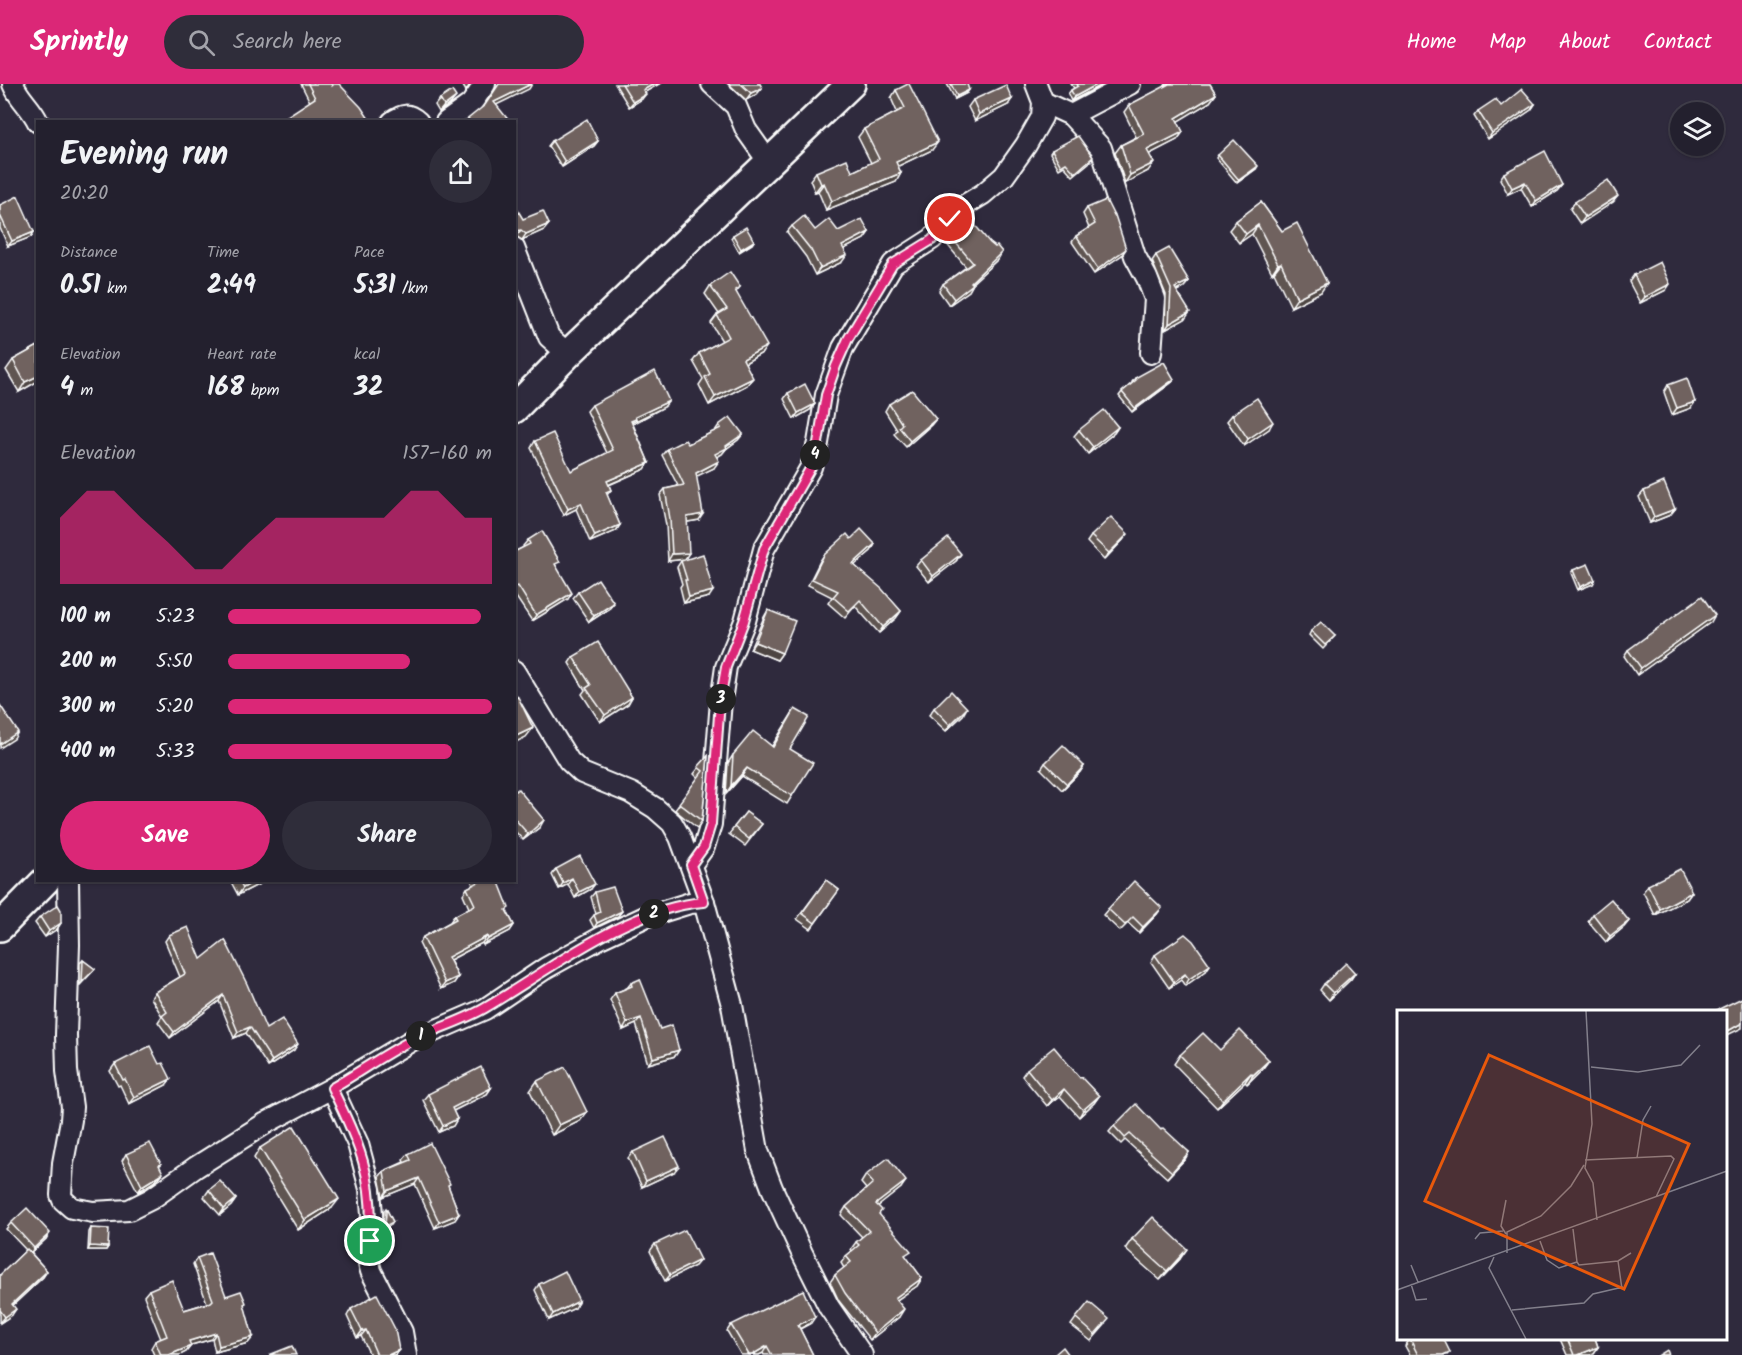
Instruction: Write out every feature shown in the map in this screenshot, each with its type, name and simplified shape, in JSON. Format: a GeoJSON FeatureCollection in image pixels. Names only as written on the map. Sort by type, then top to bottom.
{"type":"FeatureCollection","features":[{"type":"Feature","properties":{"kind":"street"},"geometry":{"type":"LineString","coordinates":[[449,120],[471,104],[485,84]]}},
{"type":"Feature","properties":{"kind":"street"},"geometry":{"type":"LineString","coordinates":[[712,84],[736,106],[746,130],[768,161]]}},
{"type":"Feature","properties":{"kind":"street"},"geometry":{"type":"LineString","coordinates":[[516,407],[768,161],[851,84]]}},
{"type":"Feature","properties":{"kind":"street"},"geometry":{"type":"LineString","coordinates":[[1071,115],[1130,84]]}},
{"type":"Feature","properties":{"kind":"street"},"geometry":{"type":"LineString","coordinates":[[17,88],[37,120]]}},
{"type":"Feature","properties":{"kind":"street"},"geometry":{"type":"LineString","coordinates":[[1039,93],[1071,115],[1101,148],[1135,256],[1155,299],[1151,353]]}},
{"type":"Feature","properties":{"kind":"street"},"geometry":{"type":"LineString","coordinates":[[691,865],[706,843],[711,824],[720,701],[726,667],[744,621],[764,549],[811,467],[818,443],[826,395],[843,348],[893,264],[932,240],[960,208],[983,194],[1004,176],[1042,117],[1039,93]]}},
{"type":"Feature","properties":{"kind":"street"},"geometry":{"type":"LineString","coordinates":[[395,120],[405,114],[411,115],[416,120]]}},
{"type":"Feature","properties":{"kind":"street"},"geometry":{"type":"LineString","coordinates":[[516,253],[549,337],[568,354]]}},
{"type":"Feature","properties":{"kind":"street"},"geometry":{"type":"LineString","coordinates":[[516,674],[568,761],[582,773],[631,792],[655,808],[672,823],[680,837],[704,902],[732,1005],[758,1151],[772,1188],[802,1253],[830,1307],[862,1355]]}},
{"type":"Feature","properties":{"kind":"street"},"geometry":{"type":"LineString","coordinates":[[680,837],[706,843]]}},
{"type":"Feature","properties":{"kind":"street"},"geometry":{"type":"LineString","coordinates":[[0,927],[59,883],[69,945],[66,1047],[72,1107],[63,1163],[61,1195],[67,1205],[72,1208],[93,1212],[129,1210],[152,1199],[196,1167],[266,1123],[332,1088],[411,1041],[485,1009],[546,969],[602,937],[645,917],[690,903],[704,902]]}},
{"type":"Feature","properties":{"kind":"street"},"geometry":{"type":"LineString","coordinates":[[332,1088],[358,1144],[370,1189],[372,1215],[368,1258],[371,1271],[402,1332],[405,1355]]}},
{"type":"Feature","properties":{"kind":"building"},"geometry":{"type":"Polygon","coordinates":[[[308,84],[331,84],[332,86],[339,84],[361,107],[370,120],[281,120],[315,98],[308,84]]]}},
{"type":"Feature","properties":{"kind":"building"},"geometry":{"type":"Polygon","coordinates":[[[499,84],[531,84],[494,102],[508,120],[466,120],[485,105],[499,84]]]}},
{"type":"Feature","properties":{"kind":"building"},"geometry":{"type":"Polygon","coordinates":[[[622,84],[654,84],[643,90],[646,94],[633,102],[622,84]]]}},
{"type":"Feature","properties":{"kind":"building"},"geometry":{"type":"Polygon","coordinates":[[[741,84],[760,84],[762,88],[751,93],[741,84]]]}},
{"type":"Feature","properties":{"kind":"building"},"geometry":{"type":"Polygon","coordinates":[[[909,84],[938,142],[896,162],[901,173],[832,201],[816,172],[847,159],[852,172],[879,159],[864,129],[905,108],[896,90],[909,84]]]}},
{"type":"Feature","properties":{"kind":"building"},"geometry":{"type":"Polygon","coordinates":[[[951,84],[967,84],[969,90],[957,96],[951,84]]]}},
{"type":"Feature","properties":{"kind":"building"},"geometry":{"type":"Polygon","coordinates":[[[1077,84],[1098,84],[1074,97],[1071,90],[1078,86],[1077,84]]]}},
{"type":"Feature","properties":{"kind":"building"},"geometry":{"type":"Polygon","coordinates":[[[1169,84],[1210,84],[1216,94],[1176,118],[1183,132],[1147,150],[1154,163],[1130,175],[1121,145],[1144,134],[1129,105],[1169,84]]]}},
{"type":"Feature","properties":{"kind":"building"},"geometry":{"type":"Polygon","coordinates":[[[1006,85],[1012,99],[979,114],[973,100],[1006,85]]]}},
{"type":"Feature","properties":{"kind":"building"},"geometry":{"type":"Polygon","coordinates":[[[1522,89],[1535,104],[1492,133],[1478,111],[1496,99],[1501,106],[1522,89]]]}},
{"type":"Feature","properties":{"kind":"building"},"geometry":{"type":"Polygon","coordinates":[[[452,91],[456,97],[444,106],[440,99],[452,91]]]}},
{"type":"Feature","properties":{"kind":"building"},"geometry":{"type":"Polygon","coordinates":[[[587,119],[598,141],[565,162],[552,141],[587,119]]]}},
{"type":"Feature","properties":{"kind":"building"},"geometry":{"type":"Polygon","coordinates":[[[1078,136],[1093,157],[1075,173],[1066,163],[1061,166],[1052,150],[1078,136]]]}},
{"type":"Feature","properties":{"kind":"building"},"geometry":{"type":"Polygon","coordinates":[[[1234,140],[1258,166],[1239,180],[1218,155],[1234,140]]]}},
{"type":"Feature","properties":{"kind":"building"},"geometry":{"type":"Polygon","coordinates":[[[1545,151],[1562,185],[1536,201],[1525,182],[1512,188],[1504,173],[1545,151]]]}},
{"type":"Feature","properties":{"kind":"building"},"geometry":{"type":"Polygon","coordinates":[[[1608,180],[1618,196],[1585,217],[1575,202],[1608,180]]]}},
{"type":"Feature","properties":{"kind":"building"},"geometry":{"type":"Polygon","coordinates":[[[18,196],[34,232],[12,241],[0,215],[0,205],[18,196]]]}},
{"type":"Feature","properties":{"kind":"building"},"geometry":{"type":"Polygon","coordinates":[[[1106,200],[1115,215],[1126,249],[1098,269],[1076,236],[1095,224],[1087,208],[1106,200]]]}},
{"type":"Feature","properties":{"kind":"building"},"geometry":{"type":"Polygon","coordinates":[[[1261,202],[1282,231],[1297,223],[1327,283],[1297,298],[1281,263],[1278,264],[1258,225],[1246,234],[1236,221],[1261,202]]]}},
{"type":"Feature","properties":{"kind":"building"},"geometry":{"type":"Polygon","coordinates":[[[516,207],[523,219],[543,211],[549,224],[526,234],[521,230],[516,231],[516,207]]]}},
{"type":"Feature","properties":{"kind":"building"},"geometry":{"type":"Polygon","coordinates":[[[804,216],[815,230],[829,219],[838,231],[862,219],[869,232],[842,246],[847,255],[820,268],[811,250],[792,226],[804,216]]]}},
{"type":"Feature","properties":{"kind":"building"},"geometry":{"type":"Polygon","coordinates":[[[969,218],[990,243],[1002,252],[971,282],[973,284],[954,299],[943,284],[973,263],[950,236],[969,218]]]}},
{"type":"Feature","properties":{"kind":"building"},"geometry":{"type":"Polygon","coordinates":[[[746,227],[754,241],[741,249],[733,235],[746,227]]]}},
{"type":"Feature","properties":{"kind":"building"},"geometry":{"type":"Polygon","coordinates":[[[1169,248],[1189,281],[1175,288],[1190,312],[1169,324],[1171,289],[1156,255],[1169,248]]]}},
{"type":"Feature","properties":{"kind":"building"},"geometry":{"type":"Polygon","coordinates":[[[1660,262],[1670,284],[1645,297],[1634,275],[1660,262]]]}},
{"type":"Feature","properties":{"kind":"building"},"geometry":{"type":"Polygon","coordinates":[[[730,272],[740,287],[735,290],[767,346],[743,359],[753,378],[715,397],[705,377],[710,374],[699,353],[729,337],[717,315],[727,309],[710,286],[730,272]]]}},
{"type":"Feature","properties":{"kind":"building"},"geometry":{"type":"Polygon","coordinates":[[[36,347],[36,377],[25,382],[13,360],[36,347]]]}},
{"type":"Feature","properties":{"kind":"building"},"geometry":{"type":"Polygon","coordinates":[[[1164,362],[1174,379],[1135,408],[1122,392],[1136,380],[1135,378],[1164,362]]]}},
{"type":"Feature","properties":{"kind":"building"},"geometry":{"type":"Polygon","coordinates":[[[655,371],[669,401],[631,421],[649,463],[607,481],[611,490],[606,492],[620,525],[595,536],[581,503],[568,509],[535,441],[553,433],[571,471],[613,450],[592,405],[655,371]]]}},
{"type":"Feature","properties":{"kind":"building"},"geometry":{"type":"Polygon","coordinates":[[[1687,378],[1695,402],[1677,408],[1668,385],[1687,378]]]}},
{"type":"Feature","properties":{"kind":"building"},"geometry":{"type":"Polygon","coordinates":[[[805,384],[815,404],[798,413],[788,393],[805,384]]]}},
{"type":"Feature","properties":{"kind":"building"},"geometry":{"type":"Polygon","coordinates":[[[912,390],[936,419],[910,441],[899,427],[902,424],[889,404],[912,390]]]}},
{"type":"Feature","properties":{"kind":"building"},"geometry":{"type":"Polygon","coordinates":[[[1257,398],[1273,422],[1248,439],[1232,415],[1257,398]]]}},
{"type":"Feature","properties":{"kind":"building"},"geometry":{"type":"Polygon","coordinates":[[[1104,410],[1118,427],[1093,447],[1079,430],[1104,410]]]}},
{"type":"Feature","properties":{"kind":"building"},"geometry":{"type":"Polygon","coordinates":[[[730,417],[743,434],[726,446],[727,448],[715,454],[719,461],[696,473],[703,514],[687,517],[689,553],[672,554],[665,489],[684,485],[667,449],[685,440],[688,444],[721,428],[719,425],[730,417]]]}},
{"type":"Feature","properties":{"kind":"building"},"geometry":{"type":"Polygon","coordinates":[[[1664,482],[1675,509],[1654,517],[1644,491],[1664,482]]]}},
{"type":"Feature","properties":{"kind":"building"},"geometry":{"type":"Polygon","coordinates":[[[1111,517],[1128,534],[1109,553],[1091,536],[1111,517]]]}},
{"type":"Feature","properties":{"kind":"building"},"geometry":{"type":"Polygon","coordinates":[[[861,529],[875,544],[853,564],[882,589],[901,611],[883,627],[860,600],[849,611],[833,597],[838,591],[812,579],[824,555],[847,534],[851,539],[861,529]]]}},
{"type":"Feature","properties":{"kind":"building"},"geometry":{"type":"Polygon","coordinates":[[[542,531],[560,562],[555,564],[572,593],[536,615],[518,586],[516,586],[516,551],[530,544],[528,540],[542,531]]]}},
{"type":"Feature","properties":{"kind":"building"},"geometry":{"type":"Polygon","coordinates":[[[948,538],[961,554],[933,576],[921,560],[948,538]]]}},
{"type":"Feature","properties":{"kind":"building"},"geometry":{"type":"Polygon","coordinates":[[[703,554],[713,591],[689,597],[681,561],[703,554]]]}},
{"type":"Feature","properties":{"kind":"building"},"geometry":{"type":"Polygon","coordinates":[[[1588,564],[1595,580],[1580,587],[1573,570],[1588,564]]]}},
{"type":"Feature","properties":{"kind":"building"},"geometry":{"type":"Polygon","coordinates":[[[598,579],[614,603],[594,616],[578,592],[598,579]]]}},
{"type":"Feature","properties":{"kind":"building"},"geometry":{"type":"Polygon","coordinates":[[[1702,596],[1715,615],[1641,668],[1628,650],[1702,596]]]}},
{"type":"Feature","properties":{"kind":"building"},"geometry":{"type":"Polygon","coordinates":[[[768,610],[795,621],[782,653],[755,642],[768,610]]]}},
{"type":"Feature","properties":{"kind":"building"},"geometry":{"type":"Polygon","coordinates":[[[1321,622],[1335,636],[1325,645],[1311,631],[1321,622]]]}},
{"type":"Feature","properties":{"kind":"building"},"geometry":{"type":"Polygon","coordinates":[[[598,642],[632,697],[605,715],[586,688],[591,685],[573,657],[598,642]]]}},
{"type":"Feature","properties":{"kind":"building"},"geometry":{"type":"Polygon","coordinates":[[[951,691],[967,708],[950,725],[934,708],[951,691]]]}},
{"type":"Feature","properties":{"kind":"building"},"geometry":{"type":"Polygon","coordinates":[[[518,697],[533,728],[516,736],[516,698],[518,697]]]}},
{"type":"Feature","properties":{"kind":"building"},"geometry":{"type":"Polygon","coordinates":[[[0,705],[18,732],[0,744],[0,705]]]}},
{"type":"Feature","properties":{"kind":"building"},"geometry":{"type":"Polygon","coordinates":[[[795,709],[809,717],[790,749],[813,763],[792,796],[747,768],[731,786],[733,755],[753,731],[773,747],[795,709]]]}},
{"type":"Feature","properties":{"kind":"building"},"geometry":{"type":"Polygon","coordinates":[[[1063,745],[1084,766],[1067,784],[1045,763],[1063,745]]]}},
{"type":"Feature","properties":{"kind":"building"},"geometry":{"type":"Polygon","coordinates":[[[708,756],[702,821],[679,803],[703,771],[698,767],[708,756]]]}},
{"type":"Feature","properties":{"kind":"building"},"geometry":{"type":"Polygon","coordinates":[[[518,789],[544,820],[528,834],[516,820],[516,790],[518,789]]]}},
{"type":"Feature","properties":{"kind":"building"},"geometry":{"type":"Polygon","coordinates":[[[746,812],[762,824],[749,839],[734,827],[746,812]]]}},
{"type":"Feature","properties":{"kind":"building"},"geometry":{"type":"Polygon","coordinates":[[[580,856],[595,884],[579,892],[572,878],[563,883],[556,869],[580,856]]]}},
{"type":"Feature","properties":{"kind":"building"},"geometry":{"type":"Polygon","coordinates":[[[1680,869],[1692,892],[1660,909],[1648,885],[1680,869]]]}},
{"type":"Feature","properties":{"kind":"building"},"geometry":{"type":"Polygon","coordinates":[[[826,880],[839,890],[815,923],[802,913],[826,880]]]}},
{"type":"Feature","properties":{"kind":"building"},"geometry":{"type":"Polygon","coordinates":[[[1134,881],[1162,908],[1143,927],[1133,917],[1125,925],[1108,909],[1134,881]]]}},
{"type":"Feature","properties":{"kind":"building"},"geometry":{"type":"Polygon","coordinates":[[[240,882],[254,882],[243,888],[240,882]]]}},
{"type":"Feature","properties":{"kind":"building"},"geometry":{"type":"Polygon","coordinates":[[[479,882],[499,882],[509,908],[506,910],[514,925],[488,939],[487,936],[448,957],[458,977],[445,983],[423,937],[456,919],[454,916],[475,905],[467,888],[479,882]]]}},
{"type":"Feature","properties":{"kind":"building"},"geometry":{"type":"Polygon","coordinates":[[[613,887],[622,911],[597,923],[594,915],[600,912],[595,892],[613,887]]]}},
{"type":"Feature","properties":{"kind":"building"},"geometry":{"type":"Polygon","coordinates":[[[1611,899],[1629,921],[1610,936],[1593,914],[1611,899]]]}},
{"type":"Feature","properties":{"kind":"building"},"geometry":{"type":"Polygon","coordinates":[[[58,905],[61,910],[61,923],[49,931],[40,917],[58,905]]]}},
{"type":"Feature","properties":{"kind":"building"},"geometry":{"type":"Polygon","coordinates":[[[188,927],[201,959],[225,940],[266,1029],[282,1019],[298,1044],[272,1061],[250,1027],[238,1032],[223,995],[174,1032],[162,1016],[167,1012],[155,992],[185,974],[169,935],[188,927]]]}},
{"type":"Feature","properties":{"kind":"building"},"geometry":{"type":"Polygon","coordinates":[[[1185,934],[1193,941],[1210,965],[1189,979],[1185,974],[1174,982],[1155,955],[1185,934]]]}},
{"type":"Feature","properties":{"kind":"building"},"geometry":{"type":"Polygon","coordinates":[[[83,960],[95,969],[82,982],[83,960]]]}},
{"type":"Feature","properties":{"kind":"building"},"geometry":{"type":"Polygon","coordinates":[[[1346,963],[1355,973],[1333,993],[1324,984],[1346,963]]]}},
{"type":"Feature","properties":{"kind":"building"},"geometry":{"type":"Polygon","coordinates":[[[640,979],[660,1029],[672,1025],[679,1050],[653,1058],[641,1018],[627,1023],[615,993],[632,986],[631,983],[640,979]]]}},
{"type":"Feature","properties":{"kind":"building"},"geometry":{"type":"Polygon","coordinates":[[[1742,998],[1742,1023],[1728,1031],[1727,1010],[1717,1010],[1742,998]]]}},
{"type":"Feature","properties":{"kind":"building"},"geometry":{"type":"Polygon","coordinates":[[[1240,1030],[1269,1060],[1253,1075],[1251,1073],[1223,1100],[1180,1055],[1203,1033],[1220,1050],[1240,1030]]]}},
{"type":"Feature","properties":{"kind":"building"},"geometry":{"type":"Polygon","coordinates":[[[150,1046],[159,1064],[163,1063],[171,1079],[134,1097],[115,1064],[150,1046]]]}},
{"type":"Feature","properties":{"kind":"building"},"geometry":{"type":"Polygon","coordinates":[[[1054,1047],[1080,1078],[1099,1096],[1083,1110],[1064,1089],[1052,1100],[1027,1069],[1054,1047]]]}},
{"type":"Feature","properties":{"kind":"building"},"geometry":{"type":"Polygon","coordinates":[[[481,1067],[491,1088],[452,1108],[457,1119],[443,1126],[428,1094],[481,1067]]]}},
{"type":"Feature","properties":{"kind":"building"},"geometry":{"type":"Polygon","coordinates":[[[565,1067],[587,1112],[559,1125],[537,1081],[565,1067]]]}},
{"type":"Feature","properties":{"kind":"building"},"geometry":{"type":"Polygon","coordinates":[[[1136,1104],[1161,1130],[1163,1128],[1189,1152],[1172,1172],[1130,1134],[1125,1138],[1114,1126],[1136,1104]]]}},
{"type":"Feature","properties":{"kind":"building"},"geometry":{"type":"Polygon","coordinates":[[[294,1126],[339,1199],[305,1220],[260,1148],[294,1126]]]}},
{"type":"Feature","properties":{"kind":"building"},"geometry":{"type":"Polygon","coordinates":[[[665,1137],[679,1166],[646,1181],[633,1152],[665,1137]]]}},
{"type":"Feature","properties":{"kind":"building"},"geometry":{"type":"Polygon","coordinates":[[[150,1143],[163,1173],[142,1186],[126,1154],[150,1143]]]}},
{"type":"Feature","properties":{"kind":"building"},"geometry":{"type":"Polygon","coordinates":[[[430,1143],[450,1184],[448,1185],[459,1214],[439,1222],[419,1178],[387,1191],[384,1171],[411,1160],[408,1154],[430,1143]]]}},
{"type":"Feature","properties":{"kind":"building"},"geometry":{"type":"Polygon","coordinates":[[[888,1158],[906,1181],[876,1204],[882,1210],[879,1214],[911,1251],[905,1255],[922,1278],[895,1298],[904,1309],[875,1333],[845,1293],[835,1275],[851,1262],[846,1256],[859,1245],[856,1242],[869,1231],[846,1207],[873,1183],[866,1175],[888,1158]]]}},
{"type":"Feature","properties":{"kind":"building"},"geometry":{"type":"Polygon","coordinates":[[[220,1181],[236,1199],[224,1209],[209,1190],[220,1181]]]}},
{"type":"Feature","properties":{"kind":"building"},"geometry":{"type":"Polygon","coordinates":[[[27,1208],[50,1233],[34,1248],[11,1223],[27,1208]]]}},
{"type":"Feature","properties":{"kind":"building"},"geometry":{"type":"Polygon","coordinates":[[[386,1208],[393,1222],[385,1226],[386,1213],[386,1208]]]}},
{"type":"Feature","properties":{"kind":"building"},"geometry":{"type":"Polygon","coordinates":[[[1153,1217],[1187,1249],[1167,1271],[1132,1239],[1153,1217]]]}},
{"type":"Feature","properties":{"kind":"building"},"geometry":{"type":"Polygon","coordinates":[[[91,1228],[109,1229],[108,1247],[90,1246],[91,1228]]]}},
{"type":"Feature","properties":{"kind":"building"},"geometry":{"type":"Polygon","coordinates":[[[685,1230],[700,1260],[670,1275],[655,1244],[685,1230]]]}},
{"type":"Feature","properties":{"kind":"building"},"geometry":{"type":"Polygon","coordinates":[[[27,1249],[47,1271],[12,1304],[16,1309],[5,1317],[0,1310],[0,1275],[27,1249]]]}},
{"type":"Feature","properties":{"kind":"building"},"geometry":{"type":"Polygon","coordinates":[[[210,1253],[226,1296],[241,1291],[246,1303],[244,1304],[253,1337],[219,1346],[216,1333],[189,1341],[191,1346],[169,1355],[161,1355],[155,1341],[167,1336],[149,1290],[172,1280],[184,1310],[211,1302],[213,1300],[197,1258],[210,1253]]]}},
{"type":"Feature","properties":{"kind":"building"},"geometry":{"type":"Polygon","coordinates":[[[565,1271],[579,1301],[553,1314],[539,1284],[565,1271]]]}},
{"type":"Feature","properties":{"kind":"building"},"geometry":{"type":"Polygon","coordinates":[[[803,1290],[815,1317],[798,1325],[813,1355],[772,1355],[767,1346],[749,1355],[731,1325],[803,1290]]]}},
{"type":"Feature","properties":{"kind":"building"},"geometry":{"type":"Polygon","coordinates":[[[377,1294],[395,1329],[399,1350],[388,1355],[377,1355],[366,1330],[362,1331],[351,1309],[377,1294]]]}},
{"type":"Feature","properties":{"kind":"building"},"geometry":{"type":"Polygon","coordinates":[[[1089,1302],[1109,1319],[1095,1335],[1076,1318],[1089,1302]]]}},
{"type":"Feature","properties":{"kind":"building"},"geometry":{"type":"Polygon","coordinates":[[[1410,1340],[1444,1340],[1450,1352],[1443,1355],[1418,1355],[1410,1340]]]}},
{"type":"Feature","properties":{"kind":"building"},"geometry":{"type":"Polygon","coordinates":[[[1568,1340],[1596,1340],[1598,1347],[1574,1355],[1568,1340]]]}},
{"type":"Feature","properties":{"kind":"building"},"geometry":{"type":"Polygon","coordinates":[[[292,1346],[296,1355],[269,1355],[292,1346]]]}},
{"type":"Feature","properties":{"kind":"building"},"geometry":{"type":"Polygon","coordinates":[[[1063,1347],[1069,1355],[1054,1355],[1063,1347]]]}},
{"type":"Feature","properties":{"kind":"building"},"geometry":{"type":"Polygon","coordinates":[[[1667,1350],[1669,1355],[1659,1355],[1667,1350]]]}},
{"type":"Feature","properties":{"kind":"route"},"geometry":{"type":"LineString","coordinates":[[370,1241],[372,1215],[370,1189],[358,1144],[332,1088],[411,1041],[485,1009],[546,969],[602,937],[645,917],[690,903],[704,902],[691,865],[704,847],[711,824],[723,677],[744,621],[764,549],[811,467],[818,443],[826,395],[848,339],[893,264],[932,240],[950,219]]}}]}
